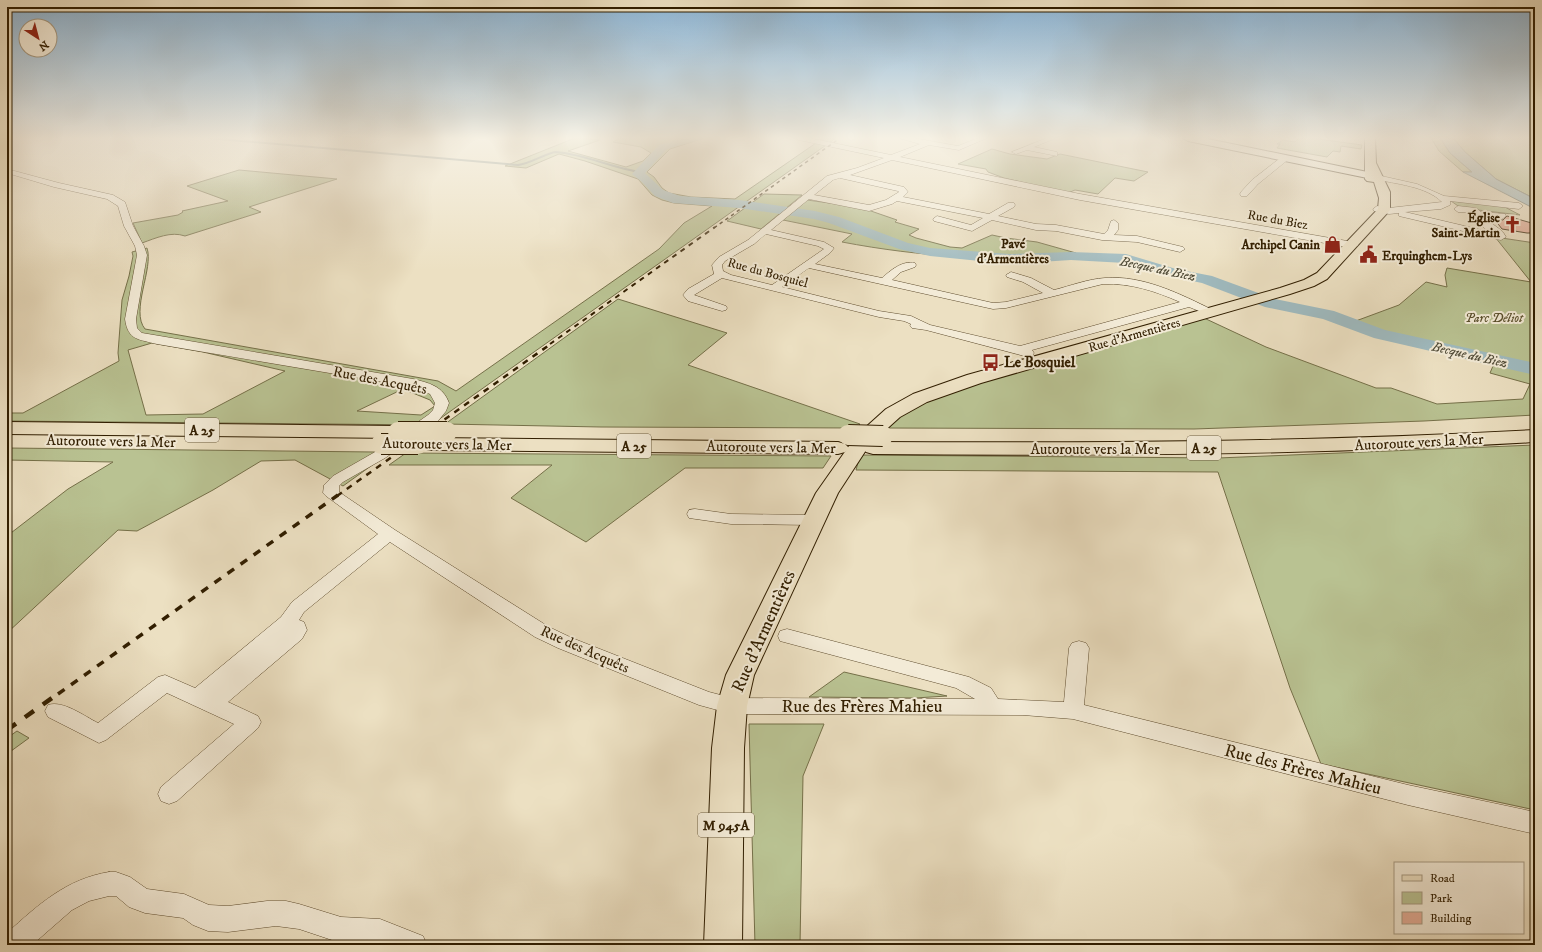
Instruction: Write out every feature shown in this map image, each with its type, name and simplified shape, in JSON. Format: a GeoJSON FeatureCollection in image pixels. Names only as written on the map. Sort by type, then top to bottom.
{"type":"FeatureCollection","features":[{"type":"Feature","properties":{"kind":"main road"},"geometry":{"type":"LineString","coordinates":[[1378,182],[1384,193],[1383,210]]}},
{"type":"Feature","properties":{"kind":"main road","name":"Rue d'Armentières"},"geometry":{"type":"LineString","coordinates":[[723,945],[728,748],[732,706],[740,675],[827,493],[846,463],[864,440],[882,421],[898,409],[920,398],[1030,356],[1201,309],[1300,287],[1330,270],[1349,244],[1383,210]]}},
{"type":"Feature","properties":{"kind":"main road","name":"A 25"},"geometry":{"type":"LineString","coordinates":[[878,442],[1368,432],[1535,423]]}},
{"type":"Feature","properties":{"kind":"main road","name":"A 25"},"geometry":{"type":"LineString","coordinates":[[7,428],[447,432],[843,442]]}},
{"type":"Feature","properties":{"kind":"main road","name":"Autoroute vers la Mer"},"geometry":{"type":"LineString","coordinates":[[7,440],[382,444],[878,442],[1049,449],[1219,448],[1381,444],[1535,436]]}},
{"type":"Feature","properties":{"kind":"street","name":"Rue des Acquêts"},"geometry":{"type":"LineString","coordinates":[[48,182],[110,197],[122,204],[127,224],[140,247],[142,256],[131,309],[133,330],[139,335],[169,342],[413,383],[436,392],[442,403],[439,411],[432,418],[380,455],[338,479],[331,487],[331,491],[335,497],[389,534],[542,632],[586,652],[706,699],[732,706]]}},
{"type":"Feature","properties":{"kind":"street","name":"Rue du Bosquiel"},"geometry":{"type":"LineString","coordinates":[[824,182],[747,244],[718,263],[716,269],[720,275],[879,314],[896,323],[926,327],[1030,356]]}},
{"type":"Feature","properties":{"kind":"street"},"geometry":{"type":"LineString","coordinates":[[806,196],[869,208],[880,206],[896,198],[904,191],[870,182]]}},
{"type":"Feature","properties":{"kind":"street","name":"Rue du Biez"},"geometry":{"type":"LineString","coordinates":[[1012,182],[1115,204],[1349,244]]}},
{"type":"Feature","properties":{"kind":"street"},"geometry":{"type":"LineString","coordinates":[[1244,194],[1255,182]]}},
{"type":"Feature","properties":{"kind":"street"},"geometry":{"type":"LineString","coordinates":[[1383,210],[1501,237],[1499,233],[1487,226],[1476,211],[1441,202],[1416,186],[1405,182]]}},
{"type":"Feature","properties":{"kind":"street"},"geometry":{"type":"LineString","coordinates":[[896,198],[1036,227],[1060,229],[1107,237],[1137,239],[1180,249]]}},
{"type":"Feature","properties":{"kind":"street"},"geometry":{"type":"LineString","coordinates":[[1383,210],[1441,202],[1520,206]]}},
{"type":"Feature","properties":{"kind":"street"},"geometry":{"type":"LineString","coordinates":[[937,219],[972,228],[1011,205]]}},
{"type":"Feature","properties":{"kind":"street"},"geometry":{"type":"LineString","coordinates":[[1478,214],[1502,216]]}},
{"type":"Feature","properties":{"kind":"street"},"geometry":{"type":"LineString","coordinates":[[1107,237],[1113,230],[1114,223]]}},
{"type":"Feature","properties":{"kind":"street"},"geometry":{"type":"LineString","coordinates":[[764,231],[821,244],[828,247],[829,250],[773,289]]}},
{"type":"Feature","properties":{"kind":"street"},"geometry":{"type":"LineString","coordinates":[[808,265],[993,306],[1006,305],[1103,281],[1118,281],[1160,291],[1201,309]]}},
{"type":"Feature","properties":{"kind":"street"},"geometry":{"type":"LineString","coordinates":[[884,282],[897,270],[911,265]]}},
{"type":"Feature","properties":{"kind":"street"},"geometry":{"type":"LineString","coordinates":[[720,275],[692,291],[688,296],[692,299],[722,308]]}},
{"type":"Feature","properties":{"kind":"street"},"geometry":{"type":"LineString","coordinates":[[1011,275],[1024,278],[1052,294]]}},
{"type":"Feature","properties":{"kind":"street"},"geometry":{"type":"LineString","coordinates":[[695,514],[731,519],[814,520]]}},
{"type":"Feature","properties":{"kind":"street"},"geometry":{"type":"LineString","coordinates":[[204,700],[288,622],[298,607],[389,534]]}},
{"type":"Feature","properties":{"kind":"street","name":"Rue des Frères Mahieu"},"geometry":{"type":"LineString","coordinates":[[787,636],[962,682],[984,694],[989,699],[993,707]]}},
{"type":"Feature","properties":{"kind":"street"},"geometry":{"type":"LineString","coordinates":[[1073,711],[1079,648]]}},
{"type":"Feature","properties":{"kind":"street"},"geometry":{"type":"LineString","coordinates":[[55,711],[99,734],[165,683],[251,722],[169,794]]}},
{"type":"Feature","properties":{"kind":"street","name":"Rue des Frères Mahieu"},"geometry":{"type":"LineString","coordinates":[[732,706],[1035,707],[1073,711],[1408,795],[1535,823]]}},
{"type":"Feature","properties":{"kind":"street"},"geometry":{"type":"LineString","coordinates":[[13,945],[67,899],[78,893],[109,884],[124,886],[145,901],[186,906],[202,916],[210,918],[235,919],[268,914],[288,914],[310,919],[335,929],[380,932],[404,943],[414,945]]}},
{"type":"Feature","properties":{"kind":"green space"},"geometry":{"type":"Polygon","coordinates":[[[199,182],[326,182],[249,207],[261,212],[185,236],[174,234],[158,237],[142,243],[133,223],[178,215],[183,212],[182,211],[228,201],[187,186],[199,182]]]}},
{"type":"Feature","properties":{"kind":"green space"},"geometry":{"type":"Polygon","coordinates":[[[641,182],[658,182],[662,188],[669,193],[691,197],[735,199],[759,182],[773,182],[431,425],[7,421],[7,413],[23,413],[119,361],[118,353],[122,300],[129,276],[133,256],[132,252],[147,248],[148,267],[140,312],[141,321],[145,329],[438,381],[456,391],[659,249],[684,223],[712,206],[674,203],[662,200],[652,195],[641,182]],[[152,343],[128,350],[146,415],[203,414],[285,371],[203,352],[152,343]],[[403,389],[357,411],[421,415],[435,406],[430,400],[403,389]]]}},
{"type":"Feature","properties":{"kind":"green space"},"geometry":{"type":"Polygon","coordinates":[[[1023,182],[1110,182],[1098,194],[1075,190],[1068,193],[1023,182]]]}},
{"type":"Feature","properties":{"kind":"green space"},"geometry":{"type":"Polygon","coordinates":[[[1503,182],[1535,182],[1535,199],[1503,182]]]}},
{"type":"Feature","properties":{"kind":"green space"},"geometry":{"type":"Polygon","coordinates":[[[764,194],[802,195],[761,229],[727,221],[764,194]]]}},
{"type":"Feature","properties":{"kind":"green space"},"geometry":{"type":"Polygon","coordinates":[[[807,200],[836,203],[868,210],[897,220],[895,222],[919,229],[909,235],[950,247],[962,248],[992,235],[1037,242],[1076,253],[1080,259],[960,257],[901,251],[842,242],[852,234],[783,220],[807,200]]]}},
{"type":"Feature","properties":{"kind":"green space"},"geometry":{"type":"Polygon","coordinates":[[[1451,201],[1501,205],[1520,215],[1461,208],[1451,201]]]}},
{"type":"Feature","properties":{"kind":"green space","name":"Parc Déliot"},"geometry":{"type":"Polygon","coordinates":[[[1495,237],[1535,243],[1535,415],[1424,421],[1194,429],[885,428],[914,406],[945,393],[1204,318],[1266,347],[1376,388],[1391,388],[1437,404],[1523,399],[1530,384],[1490,373],[1496,359],[1375,330],[1353,322],[1399,305],[1426,282],[1447,287],[1445,275],[1447,268],[1531,282],[1495,237]]]}},
{"type":"Feature","properties":{"kind":"green space"},"geometry":{"type":"Polygon","coordinates":[[[618,299],[727,333],[688,365],[860,424],[856,428],[601,427],[445,424],[618,299]]]}},
{"type":"Feature","properties":{"kind":"green space"},"geometry":{"type":"Polygon","coordinates":[[[1535,445],[1535,810],[1321,764],[1290,688],[1218,472],[856,470],[860,455],[1218,458],[1535,445]]]}},
{"type":"Feature","properties":{"kind":"green space"},"geometry":{"type":"Polygon","coordinates":[[[7,448],[389,453],[343,486],[295,460],[261,461],[213,490],[137,531],[118,530],[7,633],[7,536],[68,489],[113,462],[7,460],[7,448]]]}},
{"type":"Feature","properties":{"kind":"green space"},"geometry":{"type":"Polygon","coordinates":[[[406,453],[831,456],[823,468],[685,468],[586,542],[511,498],[552,465],[389,465],[406,453]]]}},
{"type":"Feature","properties":{"kind":"green space"},"geometry":{"type":"Polygon","coordinates":[[[844,672],[947,696],[915,698],[809,697],[844,672]]]}},
{"type":"Feature","properties":{"kind":"green space"},"geometry":{"type":"Polygon","coordinates":[[[749,724],[824,724],[803,776],[800,945],[755,945],[749,724]]]}},
{"type":"Feature","properties":{"kind":"green space"},"geometry":{"type":"Polygon","coordinates":[[[17,731],[29,738],[7,754],[7,738],[17,731]]]}},
{"type":"Feature","properties":{"kind":"water"},"geometry":{"type":"Polygon","coordinates":[[[1483,182],[1503,182],[1535,199],[1535,209],[1483,182]]]}},
{"type":"Feature","properties":{"kind":"building","name":"Église Saint-Martin"},"geometry":{"type":"Polygon","coordinates":[[[1507,216],[1535,224],[1535,233],[1502,229],[1495,220],[1503,220],[1507,216]]]}},
{"type":"Feature","properties":{"kind":"waterway","name":"Becque du Biez"},"geometry":{"type":"LineString","coordinates":[[649,182],[659,193],[678,200],[739,204],[815,215],[834,220],[904,246],[930,252],[1010,259],[1071,256],[1126,259],[1174,273],[1206,279],[1271,303],[1328,315],[1380,334],[1535,369]]}},
{"type":"Feature","properties":{"kind":"railway"},"geometry":{"type":"LineString","coordinates":[[714,228],[778,182]]}},
{"type":"Feature","properties":{"kind":"railway"},"geometry":{"type":"LineString","coordinates":[[550,344],[715,227]]}},
{"type":"Feature","properties":{"kind":"railway"},"geometry":{"type":"LineString","coordinates":[[337,496],[552,343]]}},
{"type":"Feature","properties":{"kind":"railway"},"geometry":{"type":"LineString","coordinates":[[58,694],[338,495]]}},
{"type":"Feature","properties":{"kind":"railway"},"geometry":{"type":"LineString","coordinates":[[7,730],[59,693]]}},
{"type":"Feature","properties":{"kind":"place","name":"Église Saint-Martin"},"geometry":{"type":"Point","coordinates":[1513,224]}},
{"type":"Feature","properties":{"kind":"place","name":"Archipel Canin"},"geometry":{"type":"Point","coordinates":[1333,244]}},
{"type":"Feature","properties":{"kind":"place","name":"Erquinghem-Lys"},"geometry":{"type":"Point","coordinates":[1369,255]}},
{"type":"Feature","properties":{"kind":"place","name":"Le Bosquiel"},"geometry":{"type":"Point","coordinates":[991,362]}},
{"type":"Feature","properties":{"kind":"district","name":"Pavé d'Armentières"},"geometry":{"type":"Point","coordinates":[1013,250]}}]}
